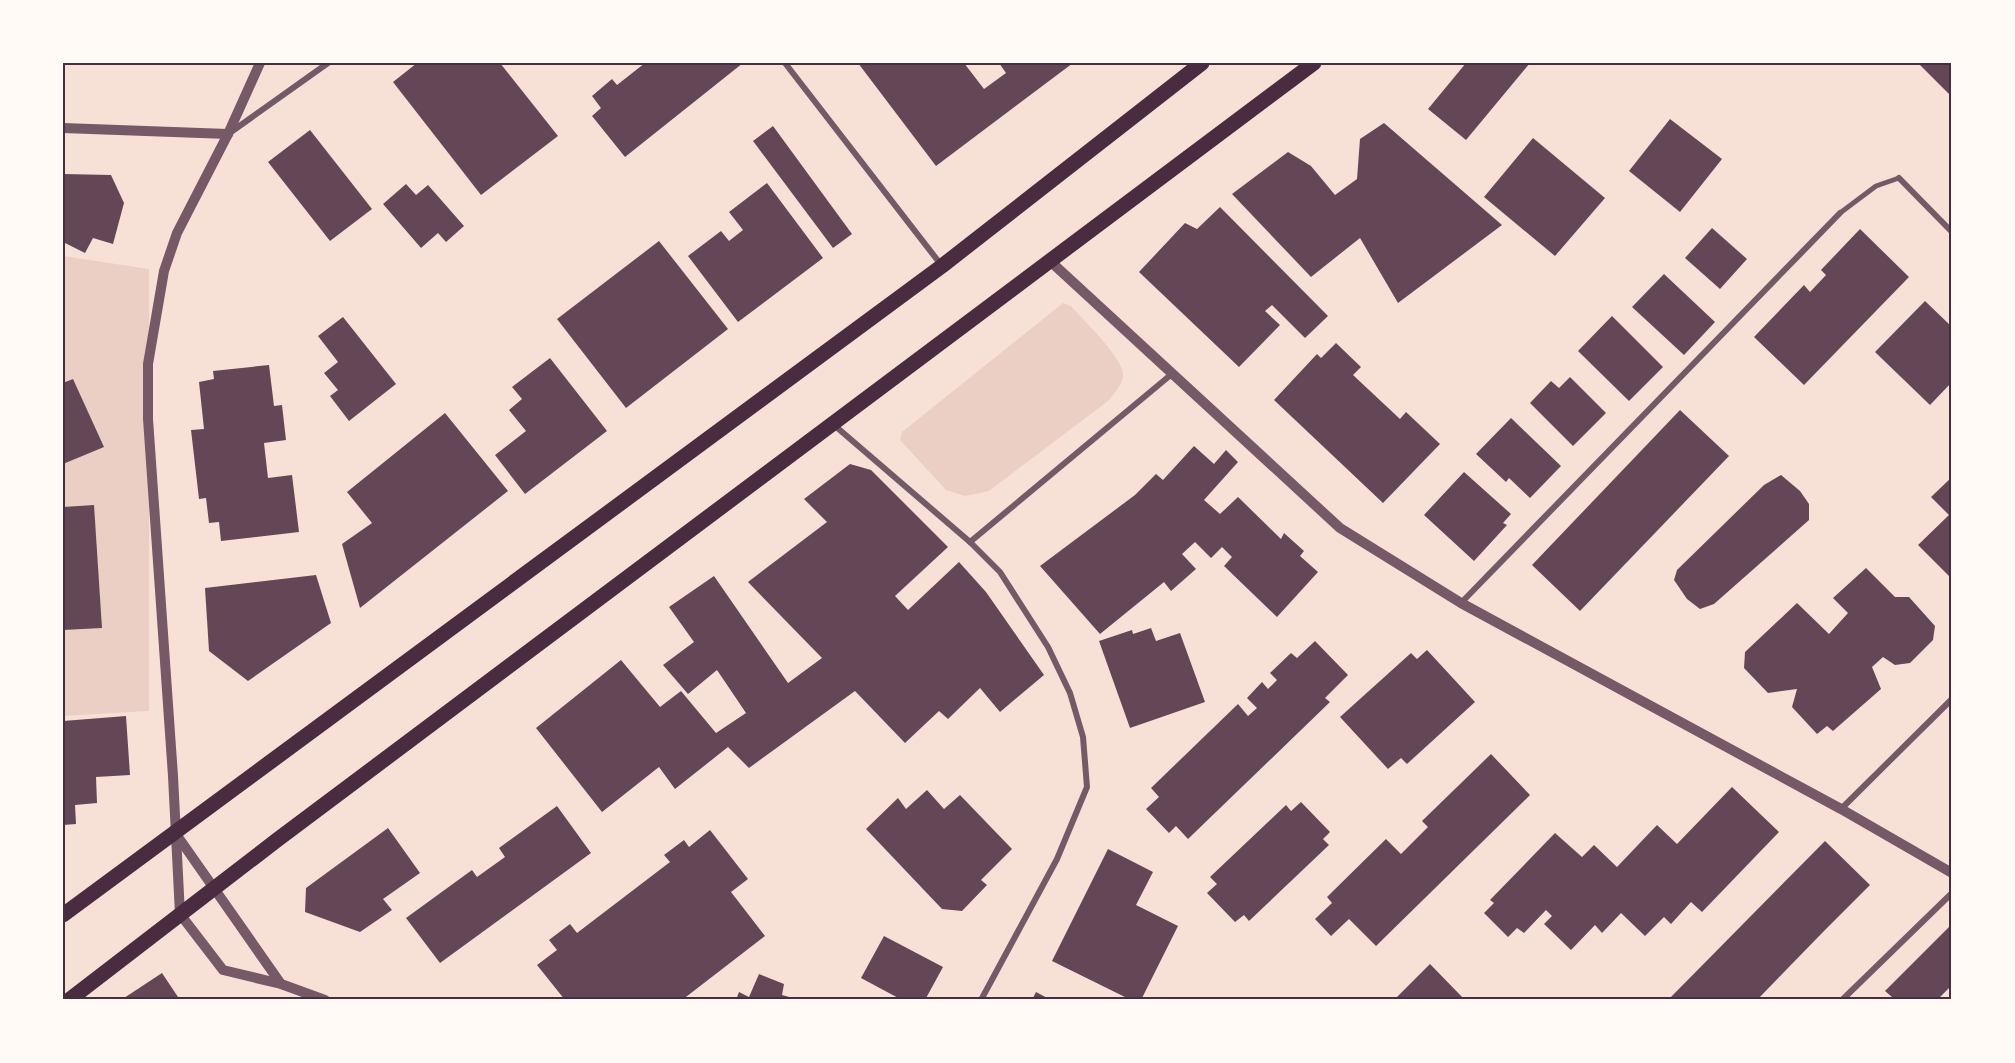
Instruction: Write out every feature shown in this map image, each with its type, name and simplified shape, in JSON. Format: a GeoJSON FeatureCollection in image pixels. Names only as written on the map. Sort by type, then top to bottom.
{"type":"FeatureCollection","features":[{"type":"Feature","properties":{"kind":"main road"},"geometry":{"type":"LineString","coordinates":[[63,915],[942,266],[1202,63]]}},
{"type":"Feature","properties":{"kind":"main road"},"geometry":{"type":"LineString","coordinates":[[69,1000],[214,888],[1314,63]]}},
{"type":"Feature","properties":{"kind":"street"},"geometry":{"type":"LineString","coordinates":[[260,63],[228,134],[177,232],[164,271],[148,364],[148,418],[180,914],[224,970],[280,984],[325,1000]]}},
{"type":"Feature","properties":{"kind":"street"},"geometry":{"type":"LineString","coordinates":[[63,128],[228,134],[328,63]]}},
{"type":"Feature","properties":{"kind":"street"},"geometry":{"type":"LineString","coordinates":[[785,63],[942,266]]}},
{"type":"Feature","properties":{"kind":"street"},"geometry":{"type":"LineString","coordinates":[[1461,603],[1840,213],[1876,186],[1899,178],[1952,232]]}},
{"type":"Feature","properties":{"kind":"street"},"geometry":{"type":"LineString","coordinates":[[1050,261],[1174,372],[1340,528],[1461,603],[1952,873]]}},
{"type":"Feature","properties":{"kind":"street"},"geometry":{"type":"LineString","coordinates":[[970,542],[1174,372]]}},
{"type":"Feature","properties":{"kind":"street"},"geometry":{"type":"LineString","coordinates":[[833,424],[970,542],[1000,572],[1048,646],[1070,693],[1083,737],[1087,787],[1056,859],[981,1000]]}},
{"type":"Feature","properties":{"kind":"street"},"geometry":{"type":"LineString","coordinates":[[1841,810],[1952,699]]}},
{"type":"Feature","properties":{"kind":"street"},"geometry":{"type":"LineString","coordinates":[[176,833],[280,984]]}},
{"type":"Feature","properties":{"kind":"street"},"geometry":{"type":"LineString","coordinates":[[1842,1000],[1952,893]]}},
{"type":"Feature","properties":{"kind":"shaded area"},"geometry":{"type":"Polygon","coordinates":[[[63,256],[149,269],[149,711],[63,716],[63,256]]]}},
{"type":"Feature","properties":{"kind":"shaded area"},"geometry":{"type":"Polygon","coordinates":[[[1063,303],[1071,306],[1111,350],[1122,370],[1123,377],[1119,387],[1108,401],[989,491],[965,496],[946,490],[900,440],[902,432],[1063,303]]]}},
{"type":"Feature","properties":{"kind":"building"},"geometry":{"type":"Polygon","coordinates":[[[417,63],[500,63],[558,136],[481,195],[393,82],[417,63]]]}},
{"type":"Feature","properties":{"kind":"building"},"geometry":{"type":"Polygon","coordinates":[[[645,63],[743,63],[625,157],[592,116],[601,108],[592,96],[612,79],[617,85],[645,63]]]}},
{"type":"Feature","properties":{"kind":"building"},"geometry":{"type":"Polygon","coordinates":[[[858,63],[964,63],[984,89],[1006,73],[999,63],[1073,63],[936,166],[858,63]]]}},
{"type":"Feature","properties":{"kind":"building"},"geometry":{"type":"Polygon","coordinates":[[[1466,63],[1530,63],[1466,140],[1428,109],[1466,63]]]}},
{"type":"Feature","properties":{"kind":"building"},"geometry":{"type":"Polygon","coordinates":[[[1918,63],[1952,63],[1952,95],[1951,96],[1918,63]]]}},
{"type":"Feature","properties":{"kind":"building"},"geometry":{"type":"Polygon","coordinates":[[[1670,119],[1722,159],[1680,212],[1629,171],[1670,119]]]}},
{"type":"Feature","properties":{"kind":"building"},"geometry":{"type":"Polygon","coordinates":[[[1384,123],[1502,225],[1398,303],[1360,238],[1311,277],[1232,194],[1288,152],[1311,166],[1335,195],[1357,179],[1360,139],[1384,123]]]}},
{"type":"Feature","properties":{"kind":"building"},"geometry":{"type":"Polygon","coordinates":[[[773,126],[852,234],[833,248],[753,141],[773,126]]]}},
{"type":"Feature","properties":{"kind":"building"},"geometry":{"type":"Polygon","coordinates":[[[310,130],[372,209],[330,241],[268,162],[310,130]]]}},
{"type":"Feature","properties":{"kind":"building"},"geometry":{"type":"Polygon","coordinates":[[[1533,138],[1605,198],[1555,256],[1484,197],[1533,138]]]}},
{"type":"Feature","properties":{"kind":"building"},"geometry":{"type":"Polygon","coordinates":[[[63,174],[111,175],[124,203],[113,244],[93,238],[85,253],[63,242],[63,174]]]}},
{"type":"Feature","properties":{"kind":"building"},"geometry":{"type":"Polygon","coordinates":[[[767,183],[823,258],[738,322],[688,256],[721,231],[729,241],[743,230],[729,212],[767,183]]]}},
{"type":"Feature","properties":{"kind":"building"},"geometry":{"type":"Polygon","coordinates":[[[406,184],[416,195],[428,185],[464,226],[446,242],[438,233],[421,248],[383,204],[406,184]]]}},
{"type":"Feature","properties":{"kind":"building"},"geometry":{"type":"Polygon","coordinates":[[[1220,207],[1328,316],[1305,338],[1272,305],[1265,311],[1280,325],[1239,367],[1139,272],[1185,223],[1197,229],[1220,207]]]}},
{"type":"Feature","properties":{"kind":"building"},"geometry":{"type":"Polygon","coordinates":[[[1712,228],[1747,259],[1720,289],[1685,258],[1712,228]]]}},
{"type":"Feature","properties":{"kind":"building"},"geometry":{"type":"Polygon","coordinates":[[[1860,229],[1909,277],[1804,385],[1754,337],[1804,285],[1810,292],[1826,275],[1821,270],[1860,229]]]}},
{"type":"Feature","properties":{"kind":"building"},"geometry":{"type":"Polygon","coordinates":[[[659,241],[728,329],[626,408],[557,319],[659,241]]]}},
{"type":"Feature","properties":{"kind":"building"},"geometry":{"type":"Polygon","coordinates":[[[1664,274],[1715,322],[1684,355],[1632,307],[1664,274]]]}},
{"type":"Feature","properties":{"kind":"building"},"geometry":{"type":"Polygon","coordinates":[[[1925,301],[1952,327],[1952,382],[1930,405],[1875,352],[1925,301]]]}},
{"type":"Feature","properties":{"kind":"building"},"geometry":{"type":"Polygon","coordinates":[[[1612,316],[1663,367],[1629,401],[1578,351],[1612,316]]]}},
{"type":"Feature","properties":{"kind":"building"},"geometry":{"type":"Polygon","coordinates":[[[343,317],[396,384],[349,421],[330,396],[338,390],[324,373],[338,362],[318,336],[343,317]]]}},
{"type":"Feature","properties":{"kind":"building"},"geometry":{"type":"Polygon","coordinates":[[[1336,343],[1361,367],[1353,375],[1400,419],[1406,412],[1440,444],[1383,503],[1274,400],[1317,354],[1321,358],[1336,343]]]}},
{"type":"Feature","properties":{"kind":"building"},"geometry":{"type":"Polygon","coordinates":[[[550,358],[607,431],[525,494],[495,455],[526,431],[509,410],[522,399],[512,387],[550,358]]]}},
{"type":"Feature","properties":{"kind":"building"},"geometry":{"type":"Polygon","coordinates":[[[269,365],[274,406],[282,405],[286,440],[264,443],[268,478],[292,475],[299,532],[221,541],[219,522],[209,523],[206,498],[199,499],[191,430],[204,429],[199,382],[214,379],[213,371],[269,365]]]}},
{"type":"Feature","properties":{"kind":"building"},"geometry":{"type":"Polygon","coordinates":[[[1570,377],[1606,413],[1573,446],[1530,403],[1551,381],[1559,388],[1570,377]]]}},
{"type":"Feature","properties":{"kind":"building"},"geometry":{"type":"Polygon","coordinates":[[[73,379],[104,447],[63,464],[63,383],[73,379]]]}},
{"type":"Feature","properties":{"kind":"building"},"geometry":{"type":"Polygon","coordinates":[[[1680,410],[1729,456],[1580,611],[1532,565],[1680,410]]]}},
{"type":"Feature","properties":{"kind":"building"},"geometry":{"type":"Polygon","coordinates":[[[445,413],[508,491],[360,608],[342,544],[372,523],[347,492],[445,413]]]}},
{"type":"Feature","properties":{"kind":"building"},"geometry":{"type":"Polygon","coordinates":[[[1511,418],[1561,466],[1530,498],[1509,478],[1506,482],[1476,454],[1511,418]]]}},
{"type":"Feature","properties":{"kind":"building"},"geometry":{"type":"Polygon","coordinates":[[[1194,446],[1214,464],[1226,450],[1238,462],[1204,500],[1220,514],[1238,497],[1281,539],[1284,533],[1304,551],[1300,556],[1318,572],[1277,617],[1224,566],[1232,557],[1222,547],[1211,558],[1195,542],[1182,554],[1196,569],[1171,591],[1164,582],[1100,634],[1040,566],[1135,495],[1156,474],[1163,480],[1194,446]]]}},
{"type":"Feature","properties":{"kind":"building"},"geometry":{"type":"Polygon","coordinates":[[[850,464],[871,470],[948,547],[895,596],[908,610],[959,562],[986,592],[1044,675],[1000,712],[980,688],[948,719],[939,711],[905,743],[855,691],[749,768],[728,747],[675,789],[659,767],[602,812],[536,728],[621,660],[660,707],[681,691],[716,733],[746,713],[717,670],[688,694],[663,665],[694,642],[669,607],[714,576],[788,683],[822,658],[748,582],[827,522],[804,499],[850,464]]]}},
{"type":"Feature","properties":{"kind":"building"},"geometry":{"type":"Polygon","coordinates":[[[1464,472],[1511,514],[1503,523],[1507,525],[1474,561],[1424,515],[1464,472]]]}},
{"type":"Feature","properties":{"kind":"building"},"geometry":{"type":"Polygon","coordinates":[[[1781,475],[1800,491],[1809,504],[1809,520],[1714,604],[1700,609],[1687,599],[1674,580],[1677,570],[1764,485],[1781,475]]]}},
{"type":"Feature","properties":{"kind":"building"},"geometry":{"type":"Polygon","coordinates":[[[1952,477],[1952,579],[1918,545],[1949,515],[1931,497],[1952,477]]]}},
{"type":"Feature","properties":{"kind":"building"},"geometry":{"type":"Polygon","coordinates":[[[94,505],[102,628],[63,630],[63,507],[94,505]]]}},
{"type":"Feature","properties":{"kind":"building"},"geometry":{"type":"Polygon","coordinates":[[[1866,568],[1895,597],[1909,597],[1935,626],[1933,640],[1910,663],[1895,665],[1883,657],[1872,667],[1881,689],[1833,731],[1827,726],[1817,734],[1792,707],[1797,689],[1768,693],[1744,668],[1745,652],[1797,603],[1829,634],[1848,613],[1833,598],[1866,568]]]}},
{"type":"Feature","properties":{"kind":"building"},"geometry":{"type":"Polygon","coordinates":[[[316,575],[331,623],[248,681],[209,651],[205,588],[316,575]]]}},
{"type":"Feature","properties":{"kind":"building"},"geometry":{"type":"Polygon","coordinates":[[[1151,628],[1156,641],[1180,633],[1205,702],[1130,728],[1099,641],[1132,630],[1133,634],[1151,628]]]}},
{"type":"Feature","properties":{"kind":"building"},"geometry":{"type":"Polygon","coordinates":[[[1315,641],[1348,675],[1325,698],[1330,702],[1188,839],[1176,826],[1169,833],[1146,809],[1159,797],[1151,788],[1238,704],[1248,716],[1257,708],[1247,698],[1262,682],[1268,689],[1277,680],[1270,673],[1291,653],[1297,658],[1315,641]]]}},
{"type":"Feature","properties":{"kind":"building"},"geometry":{"type":"Polygon","coordinates":[[[1427,650],[1475,702],[1407,764],[1401,758],[1388,769],[1340,717],[1411,653],[1417,659],[1427,650]]]}},
{"type":"Feature","properties":{"kind":"building"},"geometry":{"type":"Polygon","coordinates":[[[126,716],[130,775],[96,777],[97,803],[75,805],[76,824],[63,825],[63,721],[126,716]]]}},
{"type":"Feature","properties":{"kind":"building"},"geometry":{"type":"Polygon","coordinates":[[[1491,754],[1530,795],[1376,946],[1349,919],[1331,936],[1315,919],[1332,903],[1327,897],[1386,839],[1401,854],[1428,827],[1422,821],[1491,754]]]}},
{"type":"Feature","properties":{"kind":"building"},"geometry":{"type":"Polygon","coordinates":[[[1732,787],[1779,832],[1702,912],[1691,902],[1671,924],[1664,917],[1645,936],[1621,913],[1602,933],[1595,925],[1571,950],[1544,924],[1552,916],[1546,910],[1524,933],[1517,928],[1508,937],[1484,913],[1494,903],[1490,900],[1555,833],[1582,857],[1594,845],[1617,867],[1657,825],[1677,844],[1732,787]]]}},
{"type":"Feature","properties":{"kind":"building"},"geometry":{"type":"Polygon","coordinates":[[[927,790],[944,809],[960,795],[1012,849],[981,880],[987,885],[962,911],[942,909],[866,829],[898,798],[906,809],[927,790]]]}},
{"type":"Feature","properties":{"kind":"building"},"geometry":{"type":"Polygon","coordinates":[[[1301,802],[1330,832],[1323,839],[1329,845],[1249,921],[1244,915],[1235,922],[1207,893],[1217,884],[1210,877],[1286,805],[1291,811],[1301,802]]]}},
{"type":"Feature","properties":{"kind":"building"},"geometry":{"type":"Polygon","coordinates":[[[557,806],[591,853],[440,963],[406,918],[472,870],[477,877],[505,857],[499,848],[557,806]]]}},
{"type":"Feature","properties":{"kind":"building"},"geometry":{"type":"Polygon","coordinates":[[[388,828],[420,873],[383,899],[392,910],[360,932],[305,912],[306,888],[388,828]]]}},
{"type":"Feature","properties":{"kind":"building"},"geometry":{"type":"Polygon","coordinates":[[[710,830],[748,879],[731,892],[765,936],[682,1000],[565,1000],[537,965],[557,950],[549,940],[570,924],[577,933],[670,862],[664,855],[684,840],[689,847],[710,830]]]}},
{"type":"Feature","properties":{"kind":"building"},"geometry":{"type":"Polygon","coordinates":[[[1825,841],[1870,885],[1757,1000],[1668,1000],[1825,841]]]}},
{"type":"Feature","properties":{"kind":"building"},"geometry":{"type":"Polygon","coordinates":[[[1108,849],[1153,872],[1136,905],[1178,926],[1141,1000],[1131,1000],[1052,961],[1108,849]]]}},
{"type":"Feature","properties":{"kind":"building"},"geometry":{"type":"Polygon","coordinates":[[[1952,924],[1952,985],[1937,1000],[1888,1000],[1892,997],[1885,991],[1952,924]]]}},
{"type":"Feature","properties":{"kind":"building"},"geometry":{"type":"Polygon","coordinates":[[[884,936],[943,967],[925,1000],[902,1000],[861,978],[884,936]]]}},
{"type":"Feature","properties":{"kind":"building"},"geometry":{"type":"Polygon","coordinates":[[[1430,964],[1465,1000],[1394,1000],[1430,964]]]}},
{"type":"Feature","properties":{"kind":"building"},"geometry":{"type":"Polygon","coordinates":[[[162,973],[180,1000],[121,1000],[162,973]]]}},
{"type":"Feature","properties":{"kind":"building"},"geometry":{"type":"Polygon","coordinates":[[[759,974],[784,984],[782,995],[800,1000],[736,1000],[739,992],[749,997],[759,974]]]}},
{"type":"Feature","properties":{"kind":"building"},"geometry":{"type":"Polygon","coordinates":[[[1036,992],[1051,1000],[1032,1000],[1036,992]]]}}]}
